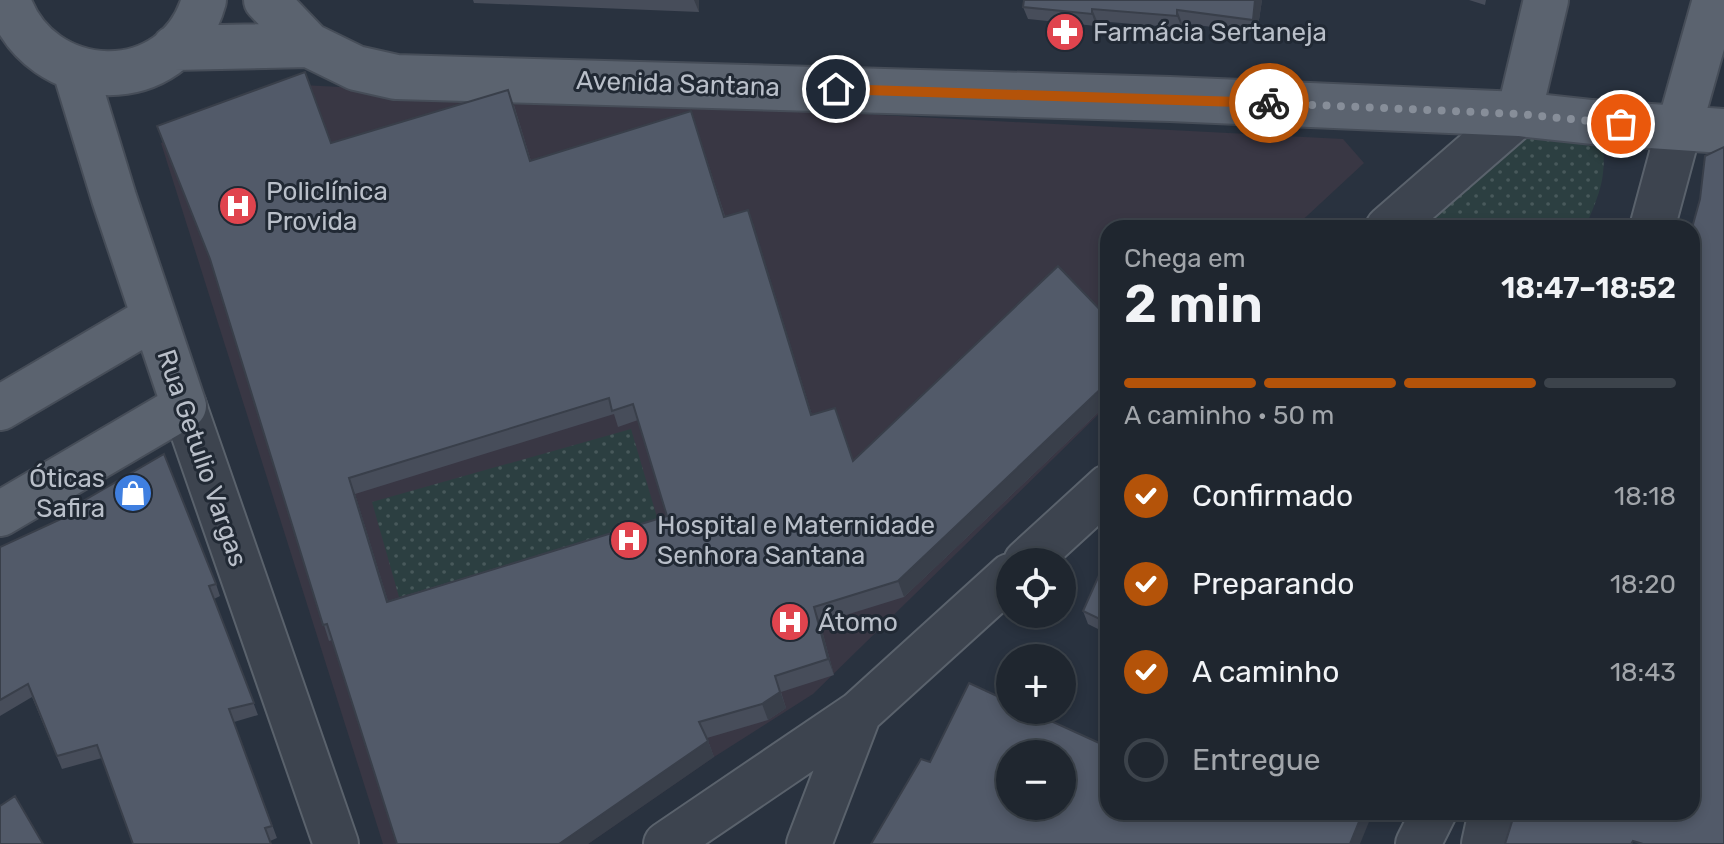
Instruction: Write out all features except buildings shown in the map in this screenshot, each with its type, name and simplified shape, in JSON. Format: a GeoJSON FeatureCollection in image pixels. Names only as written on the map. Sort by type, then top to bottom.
{"type":"FeatureCollection","features":[{"type":"Feature","properties":{"kind":"main road"},"geometry":{"type":"LineString","coordinates":[[8,0],[16,21],[40,51],[75,70],[96,74],[117,74],[157,61],[174,48],[191,28],[204,0]]}},
{"type":"Feature","properties":{"kind":"main road","name":"Avenida Santana"},"geometry":{"type":"LineString","coordinates":[[266,0],[309,45],[356,68],[396,77],[1154,98],[1519,114],[1724,131]]}},
{"type":"Feature","properties":{"kind":"main road"},"geometry":{"type":"LineString","coordinates":[[1519,114],[1546,0]]}},
{"type":"Feature","properties":{"kind":"main road"},"geometry":{"type":"LineString","coordinates":[[1679,128],[1715,0]]}},
{"type":"Feature","properties":{"kind":"main road","name":"Avenida Santana"},"geometry":{"type":"LineString","coordinates":[[174,48],[309,45]]}},
{"type":"Feature","properties":{"kind":"main road","name":"Rua Getulio Vargas"},"geometry":{"type":"LineString","coordinates":[[75,70],[184,406]]}},
{"type":"Feature","properties":{"kind":"main road"},"geometry":{"type":"LineString","coordinates":[[0,408],[153,318]]}},
{"type":"Feature","properties":{"kind":"main road"},"geometry":{"type":"LineString","coordinates":[[0,514],[184,406]]}},
{"type":"Feature","properties":{"kind":"street"},"geometry":{"type":"LineString","coordinates":[[1397,220],[1519,114]]}},
{"type":"Feature","properties":{"kind":"street"},"geometry":{"type":"LineString","coordinates":[[1654,220],[1679,128]]}},
{"type":"Feature","properties":{"kind":"street","name":"Rua Getulio Vargas"},"geometry":{"type":"LineString","coordinates":[[184,406],[336,844]]}},
{"type":"Feature","properties":{"kind":"street"},"geometry":{"type":"LineString","coordinates":[[1041,548],[1100,494]]}},
{"type":"Feature","properties":{"kind":"street"},"geometry":{"type":"LineString","coordinates":[[666,844],[859,713],[996,589]]}},
{"type":"Feature","properties":{"kind":"street"},"geometry":{"type":"LineString","coordinates":[[809,844],[859,713]]}},
{"type":"Feature","properties":{"kind":"street"},"geometry":{"type":"LineString","coordinates":[[1418,844],[1430,820]]}},
{"type":"Feature","properties":{"kind":"street"},"geometry":{"type":"LineString","coordinates":[[1484,844],[1489,820]]}},
{"type":"Feature","properties":{"kind":"shaded area","name":"Hospital e Maternidade Senhora Santana"},"geometry":{"type":"Polygon","coordinates":[[[302,85],[1343,139],[1364,163],[1303,220],[1100,220],[1100,413],[813,694],[714,757],[588,844],[383,844],[161,143],[302,85]]]}},
{"type":"Feature","properties":{"kind":"shaded area"},"geometry":{"type":"Polygon","coordinates":[[[1515,124],[1602,135],[1604,162],[1601,183],[1588,220],[1438,220],[1435,216],[1515,124]]]}},
{"type":"Feature","properties":{"kind":"shaded area"},"geometry":{"type":"Polygon","coordinates":[[[631,429],[659,524],[399,597],[372,502],[631,429]]]}},
{"type":"Feature","properties":{"kind":"way so far"},"geometry":{"type":"LineString","coordinates":[[1269,103],[1519,114],[1621,124]]}},
{"type":"Feature","properties":{"kind":"place","name":"Farmácia Sertaneja"},"geometry":{"type":"Point","coordinates":[1065,32]}},
{"type":"Feature","properties":{"kind":"place","name":"Policlínica Provida"},"geometry":{"type":"Point","coordinates":[238,206]}},
{"type":"Feature","properties":{"kind":"place","name":"Óticas Safira"},"geometry":{"type":"Point","coordinates":[133,493]}},
{"type":"Feature","properties":{"kind":"place","name":"Hospital e Maternidade Senhora Santana"},"geometry":{"type":"Point","coordinates":[629,540]}},
{"type":"Feature","properties":{"kind":"place","name":"Átomo"},"geometry":{"type":"Point","coordinates":[790,622]}},
{"type":"Feature","properties":{"kind":"route"},"geometry":{"type":"LineString","coordinates":[[836,89],[1269,103]]}}]}
